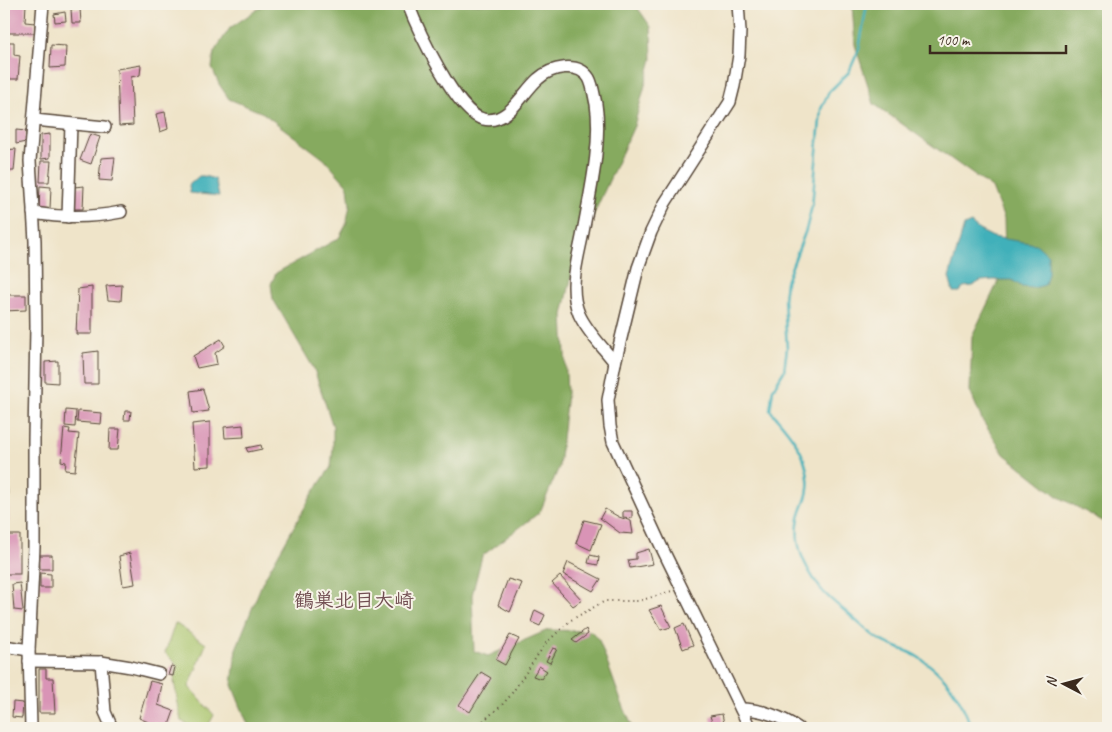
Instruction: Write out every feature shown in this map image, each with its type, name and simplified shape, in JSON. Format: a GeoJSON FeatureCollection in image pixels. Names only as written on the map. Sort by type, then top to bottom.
{"type":"FeatureCollection","features":[{"type":"Feature","properties":{"kind":"street"},"geometry":{"type":"LineString","coordinates":[[31,728],[29,655],[34,547],[36,326],[30,161],[43,4]]}},
{"type":"Feature","properties":{"kind":"street"},"geometry":{"type":"LineString","coordinates":[[408,4],[415,24],[446,79],[466,106],[475,116],[482,119],[494,120],[504,115],[539,78],[557,70],[570,67],[580,69],[589,78],[594,94],[598,127],[592,184],[573,283],[579,313],[587,327],[615,363]]}},
{"type":"Feature","properties":{"kind":"street"},"geometry":{"type":"LineString","coordinates":[[738,4],[739,55],[730,102],[676,183],[652,232],[638,268],[608,400],[613,442],[750,728]]}},
{"type":"Feature","properties":{"kind":"street"},"geometry":{"type":"LineString","coordinates":[[34,120],[105,127]]}},
{"type":"Feature","properties":{"kind":"street"},"geometry":{"type":"LineString","coordinates":[[68,217],[71,124]]}},
{"type":"Feature","properties":{"kind":"street"},"geometry":{"type":"LineString","coordinates":[[33,212],[56,217],[100,216],[121,212]]}},
{"type":"Feature","properties":{"kind":"street"},"geometry":{"type":"LineString","coordinates":[[4,646],[29,655],[131,666],[159,674]]}},
{"type":"Feature","properties":{"kind":"street"},"geometry":{"type":"LineString","coordinates":[[101,662],[106,712],[112,728]]}},
{"type":"Feature","properties":{"kind":"street"},"geometry":{"type":"LineString","coordinates":[[741,709],[771,714],[798,728]]}},
{"type":"Feature","properties":{"kind":"path"},"geometry":{"type":"LineString","coordinates":[[470,728],[483,721],[501,706],[510,696],[546,643],[571,620],[605,601],[638,602],[662,593],[682,589]]}},
{"type":"Feature","properties":{"kind":"green space"},"geometry":{"type":"Polygon","coordinates":[[[265,4],[635,4],[651,27],[652,59],[634,126],[577,251],[563,315],[567,393],[559,467],[540,512],[482,556],[472,595],[474,651],[488,656],[548,630],[591,631],[599,640],[633,728],[249,727],[232,685],[236,649],[263,581],[313,493],[331,467],[333,448],[333,427],[314,369],[273,299],[271,284],[276,273],[339,238],[346,225],[350,205],[348,186],[324,159],[263,113],[229,99],[219,84],[212,68],[214,52],[230,28],[265,4]]]}},
{"type":"Feature","properties":{"kind":"green space"},"geometry":{"type":"Polygon","coordinates":[[[852,4],[1108,4],[1108,524],[1057,496],[1004,454],[982,420],[970,391],[972,336],[998,282],[1005,253],[1004,219],[992,188],[874,104],[855,45],[852,4]]]}},
{"type":"Feature","properties":{"kind":"green space"},"geometry":{"type":"Polygon","coordinates":[[[175,623],[206,644],[189,687],[214,715],[207,728],[195,728],[181,721],[174,681],[177,665],[165,653],[175,623]]]}},
{"type":"Feature","properties":{"kind":"water"},"geometry":{"type":"Polygon","coordinates":[[[199,176],[215,179],[219,196],[190,193],[189,185],[199,176]]]}},
{"type":"Feature","properties":{"kind":"water"},"geometry":{"type":"Polygon","coordinates":[[[971,223],[979,230],[993,237],[1036,244],[1048,255],[1048,273],[1045,285],[1033,288],[1022,287],[1012,280],[993,280],[981,281],[972,286],[963,287],[960,292],[953,292],[949,277],[964,226],[971,223]]]}},
{"type":"Feature","properties":{"kind":"building"},"geometry":{"type":"Polygon","coordinates":[[[8,4],[26,4],[25,22],[35,23],[35,33],[7,33],[8,4]]]}},
{"type":"Feature","properties":{"kind":"building"},"geometry":{"type":"Polygon","coordinates":[[[80,8],[81,23],[72,23],[71,9],[80,8]]]}},
{"type":"Feature","properties":{"kind":"building"},"geometry":{"type":"Polygon","coordinates":[[[65,12],[66,21],[55,22],[54,14],[65,12]]]}},
{"type":"Feature","properties":{"kind":"building"},"geometry":{"type":"Polygon","coordinates":[[[5,42],[14,42],[14,55],[20,56],[18,79],[4,79],[5,42]]]}},
{"type":"Feature","properties":{"kind":"building"},"geometry":{"type":"Polygon","coordinates":[[[51,45],[66,46],[65,67],[50,68],[51,45]]]}},
{"type":"Feature","properties":{"kind":"building"},"geometry":{"type":"Polygon","coordinates":[[[141,65],[140,75],[131,77],[133,125],[119,126],[117,69],[141,65]]]}},
{"type":"Feature","properties":{"kind":"building"},"geometry":{"type":"Polygon","coordinates":[[[165,112],[168,129],[160,132],[156,114],[165,112]]]}},
{"type":"Feature","properties":{"kind":"building"},"geometry":{"type":"Polygon","coordinates":[[[16,130],[26,131],[26,142],[16,144],[16,130]]]}},
{"type":"Feature","properties":{"kind":"building"},"geometry":{"type":"Polygon","coordinates":[[[50,134],[50,158],[41,159],[41,135],[50,134]]]}},
{"type":"Feature","properties":{"kind":"building"},"geometry":{"type":"Polygon","coordinates":[[[90,134],[100,137],[91,164],[80,160],[90,134]]]}},
{"type":"Feature","properties":{"kind":"building"},"geometry":{"type":"Polygon","coordinates":[[[16,149],[14,171],[4,171],[4,150],[16,149]]]}},
{"type":"Feature","properties":{"kind":"building"},"geometry":{"type":"Polygon","coordinates":[[[115,157],[112,181],[99,180],[101,158],[115,157]]]}},
{"type":"Feature","properties":{"kind":"building"},"geometry":{"type":"Polygon","coordinates":[[[41,161],[51,161],[49,182],[40,182],[41,161]]]}},
{"type":"Feature","properties":{"kind":"building"},"geometry":{"type":"Polygon","coordinates":[[[40,186],[51,187],[50,209],[39,208],[40,186]]]}},
{"type":"Feature","properties":{"kind":"building"},"geometry":{"type":"Polygon","coordinates":[[[84,186],[83,209],[73,209],[74,187],[84,186]]]}},
{"type":"Feature","properties":{"kind":"building"},"geometry":{"type":"Polygon","coordinates":[[[122,285],[121,301],[108,300],[106,286],[122,285]]]}},
{"type":"Feature","properties":{"kind":"building"},"geometry":{"type":"Polygon","coordinates":[[[92,287],[92,334],[76,334],[78,289],[92,287]]]}},
{"type":"Feature","properties":{"kind":"building"},"geometry":{"type":"Polygon","coordinates":[[[4,295],[26,295],[26,310],[4,311],[4,295]]]}},
{"type":"Feature","properties":{"kind":"building"},"geometry":{"type":"Polygon","coordinates":[[[221,339],[225,346],[215,353],[217,364],[197,368],[193,356],[221,339]]]}},
{"type":"Feature","properties":{"kind":"building"},"geometry":{"type":"Polygon","coordinates":[[[98,351],[98,384],[84,384],[83,353],[98,351]]]}},
{"type":"Feature","properties":{"kind":"building"},"geometry":{"type":"Polygon","coordinates":[[[58,361],[58,383],[45,382],[45,362],[58,361]]]}},
{"type":"Feature","properties":{"kind":"building"},"geometry":{"type":"Polygon","coordinates":[[[203,389],[209,411],[193,413],[190,391],[203,389]]]}},
{"type":"Feature","properties":{"kind":"building"},"geometry":{"type":"Polygon","coordinates":[[[66,410],[76,411],[75,427],[65,426],[66,410]]]}},
{"type":"Feature","properties":{"kind":"building"},"geometry":{"type":"Polygon","coordinates":[[[78,411],[102,413],[101,424],[77,422],[78,411]]]}},
{"type":"Feature","properties":{"kind":"building"},"geometry":{"type":"Polygon","coordinates":[[[125,411],[131,411],[130,420],[124,420],[125,411]]]}},
{"type":"Feature","properties":{"kind":"building"},"geometry":{"type":"Polygon","coordinates":[[[210,422],[210,466],[195,467],[192,424],[210,422]]]}},
{"type":"Feature","properties":{"kind":"building"},"geometry":{"type":"Polygon","coordinates":[[[243,425],[244,437],[225,438],[224,427],[243,425]]]}},
{"type":"Feature","properties":{"kind":"building"},"geometry":{"type":"Polygon","coordinates":[[[64,428],[70,429],[69,433],[79,434],[75,471],[65,470],[66,462],[61,461],[64,428]]]}},
{"type":"Feature","properties":{"kind":"building"},"geometry":{"type":"Polygon","coordinates":[[[110,429],[120,429],[118,450],[109,450],[110,429]]]}},
{"type":"Feature","properties":{"kind":"building"},"geometry":{"type":"Polygon","coordinates":[[[261,445],[262,449],[248,452],[246,448],[261,445]]]}},
{"type":"Feature","properties":{"kind":"building"},"geometry":{"type":"Polygon","coordinates":[[[4,475],[7,475],[9,522],[4,522],[4,475]]]}},
{"type":"Feature","properties":{"kind":"building"},"geometry":{"type":"Polygon","coordinates":[[[605,509],[631,521],[633,534],[620,533],[600,518],[605,509]]]}},
{"type":"Feature","properties":{"kind":"building"},"geometry":{"type":"Polygon","coordinates":[[[623,511],[632,511],[632,518],[623,517],[623,511]]]}},
{"type":"Feature","properties":{"kind":"building"},"geometry":{"type":"Polygon","coordinates":[[[584,520],[601,524],[591,550],[576,543],[584,520]]]}},
{"type":"Feature","properties":{"kind":"building"},"geometry":{"type":"Polygon","coordinates":[[[4,535],[20,535],[20,574],[4,574],[4,535]]]}},
{"type":"Feature","properties":{"kind":"building"},"geometry":{"type":"Polygon","coordinates":[[[649,549],[653,564],[630,568],[628,560],[636,559],[636,553],[649,549]]]}},
{"type":"Feature","properties":{"kind":"building"},"geometry":{"type":"Polygon","coordinates":[[[130,553],[135,584],[123,586],[119,556],[130,553]]]}},
{"type":"Feature","properties":{"kind":"building"},"geometry":{"type":"Polygon","coordinates":[[[39,555],[52,555],[52,569],[40,569],[39,555]]]}},
{"type":"Feature","properties":{"kind":"building"},"geometry":{"type":"Polygon","coordinates":[[[590,555],[599,557],[598,565],[588,563],[590,555]]]}},
{"type":"Feature","properties":{"kind":"building"},"geometry":{"type":"Polygon","coordinates":[[[568,562],[601,579],[593,591],[563,574],[568,562]]]}},
{"type":"Feature","properties":{"kind":"building"},"geometry":{"type":"Polygon","coordinates":[[[40,573],[51,574],[51,588],[40,588],[40,573]]]}},
{"type":"Feature","properties":{"kind":"building"},"geometry":{"type":"Polygon","coordinates":[[[560,576],[582,600],[573,606],[552,583],[560,576]]]}},
{"type":"Feature","properties":{"kind":"building"},"geometry":{"type":"Polygon","coordinates":[[[508,579],[522,583],[510,612],[498,605],[508,579]]]}},
{"type":"Feature","properties":{"kind":"building"},"geometry":{"type":"Polygon","coordinates":[[[20,583],[23,611],[14,610],[12,584],[20,583]]]}},
{"type":"Feature","properties":{"kind":"building"},"geometry":{"type":"Polygon","coordinates":[[[661,606],[671,627],[661,630],[649,610],[661,606]]]}},
{"type":"Feature","properties":{"kind":"building"},"geometry":{"type":"Polygon","coordinates":[[[535,610],[545,615],[540,626],[531,622],[535,610]]]}},
{"type":"Feature","properties":{"kind":"building"},"geometry":{"type":"Polygon","coordinates":[[[684,624],[693,645],[683,649],[675,628],[684,624]]]}},
{"type":"Feature","properties":{"kind":"building"},"geometry":{"type":"Polygon","coordinates":[[[586,629],[588,634],[576,643],[572,640],[586,629]]]}},
{"type":"Feature","properties":{"kind":"building"},"geometry":{"type":"Polygon","coordinates":[[[510,635],[519,639],[505,665],[496,660],[510,635]]]}},
{"type":"Feature","properties":{"kind":"building"},"geometry":{"type":"Polygon","coordinates":[[[553,648],[557,649],[550,663],[546,661],[553,648]]]}},
{"type":"Feature","properties":{"kind":"building"},"geometry":{"type":"Polygon","coordinates":[[[171,666],[175,667],[173,676],[168,675],[171,666]]]}},
{"type":"Feature","properties":{"kind":"building"},"geometry":{"type":"Polygon","coordinates":[[[539,666],[547,671],[541,679],[533,676],[539,666]]]}},
{"type":"Feature","properties":{"kind":"building"},"geometry":{"type":"Polygon","coordinates":[[[39,669],[46,669],[46,678],[53,678],[55,713],[39,713],[39,669]]]}},
{"type":"Feature","properties":{"kind":"building"},"geometry":{"type":"Polygon","coordinates":[[[481,672],[491,678],[470,712],[459,705],[481,672]]]}},
{"type":"Feature","properties":{"kind":"building"},"geometry":{"type":"Polygon","coordinates":[[[150,681],[162,684],[158,705],[174,711],[168,728],[162,728],[139,718],[150,681]]]}},
{"type":"Feature","properties":{"kind":"building"},"geometry":{"type":"Polygon","coordinates":[[[13,702],[23,703],[22,718],[12,717],[13,702]]]}},
{"type":"Feature","properties":{"kind":"building"},"geometry":{"type":"Polygon","coordinates":[[[722,714],[725,728],[714,728],[710,716],[722,714]]]}},
{"type":"Feature","properties":{"kind":"waterway"},"geometry":{"type":"LineString","coordinates":[[867,4],[859,49],[849,72],[829,92],[821,109],[812,206],[806,230],[786,282],[784,299],[787,348],[784,371],[773,389],[770,410],[795,441],[804,458],[808,489],[799,518],[799,546],[805,564],[820,588],[877,638],[913,654],[937,671],[958,697],[971,728]]}},
{"type":"Feature","properties":{"kind":"district","name":"鶴巣北目大崎"},"geometry":{"type":"Point","coordinates":[354,600]}}]}
